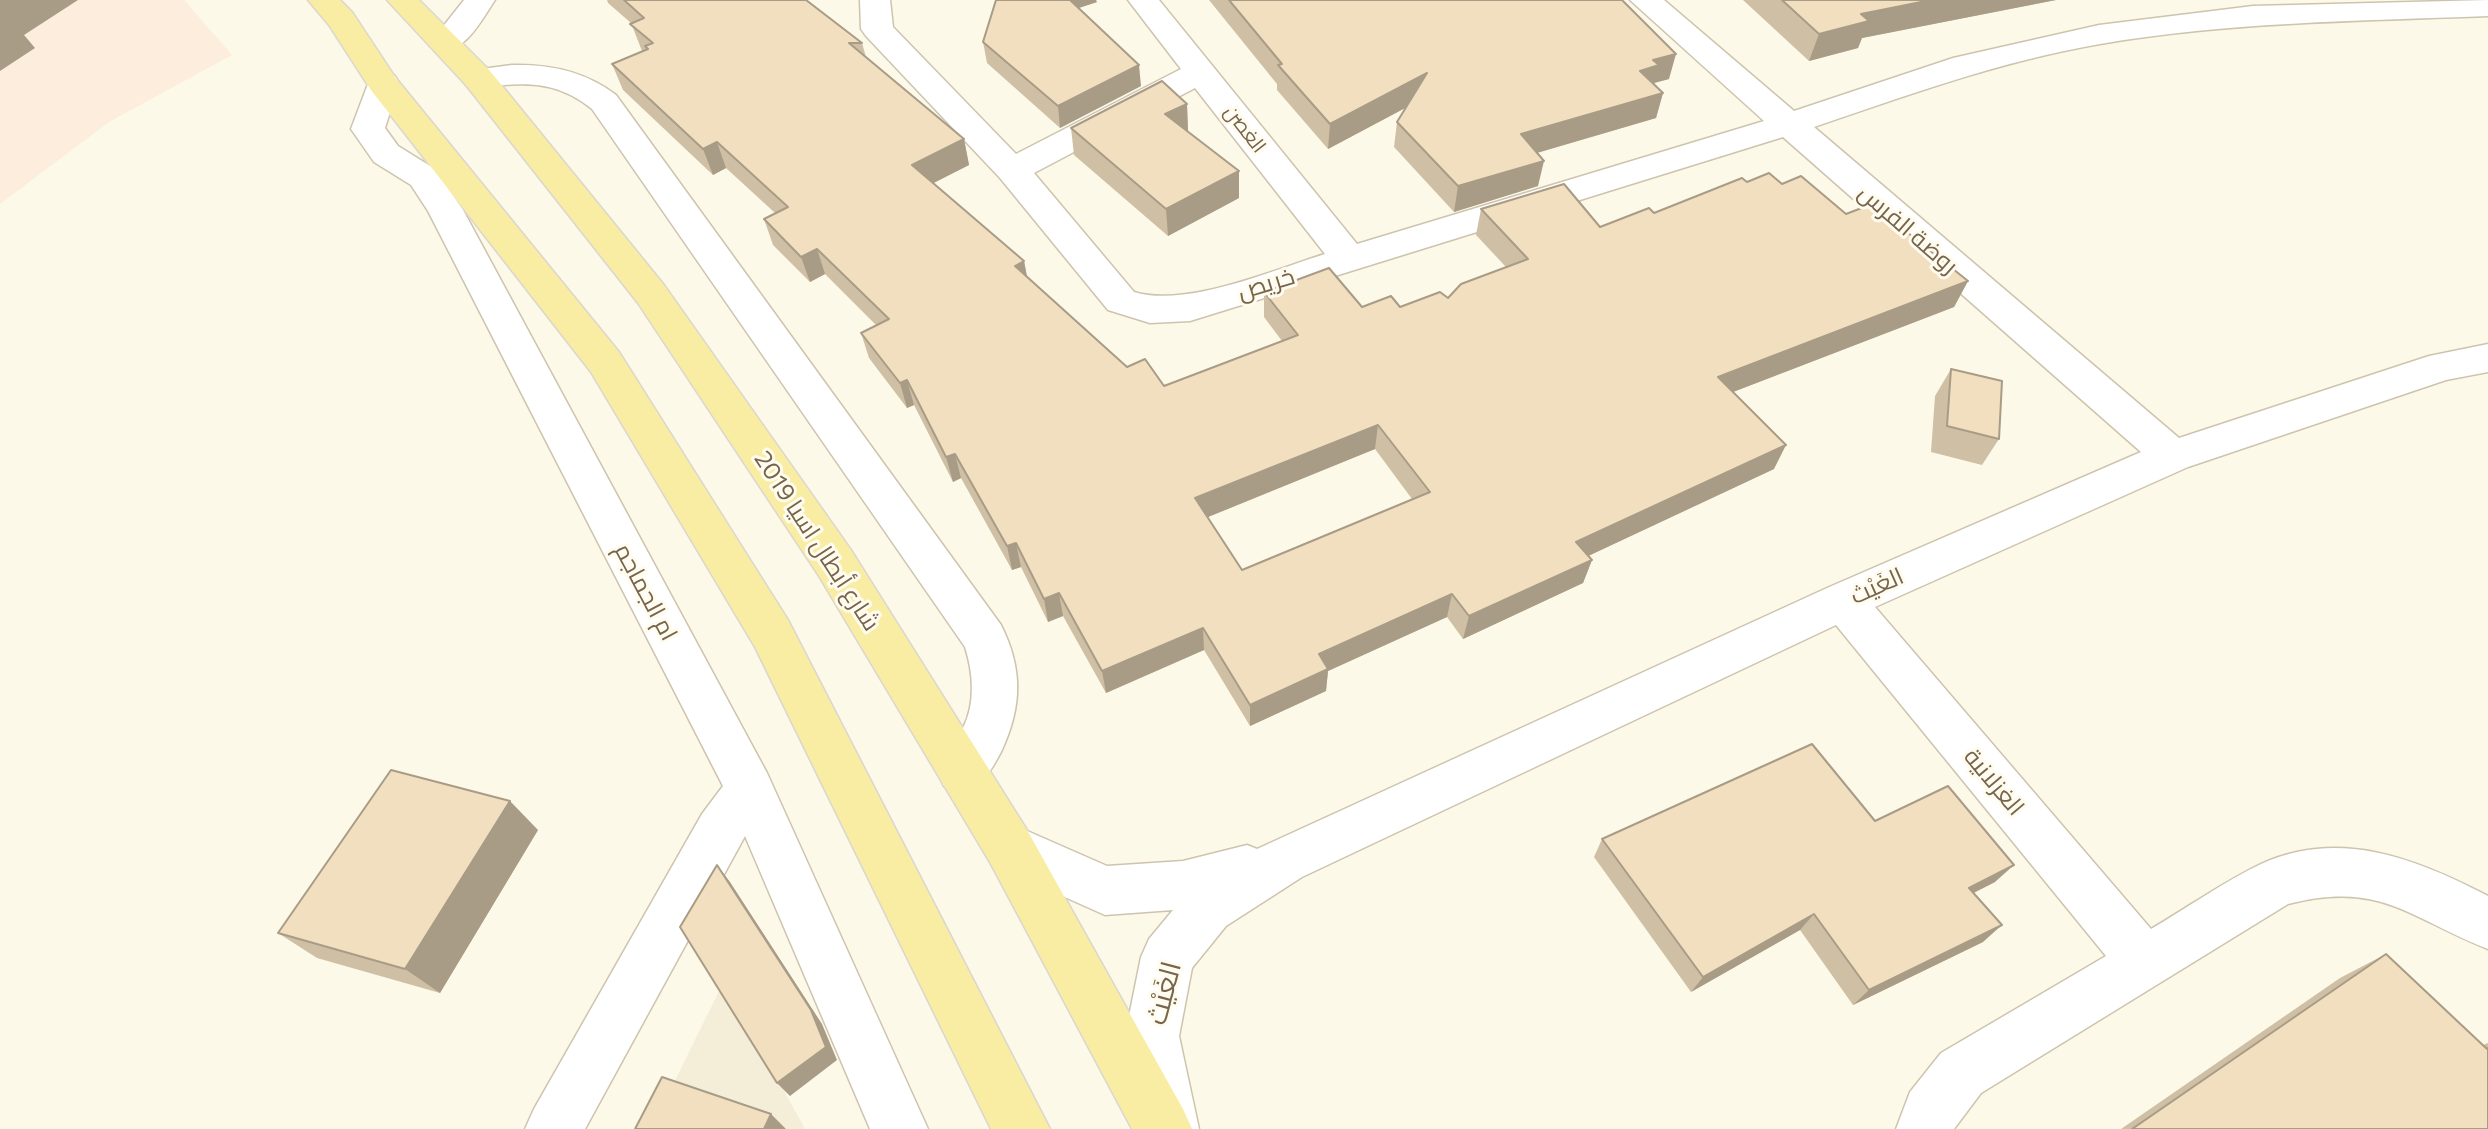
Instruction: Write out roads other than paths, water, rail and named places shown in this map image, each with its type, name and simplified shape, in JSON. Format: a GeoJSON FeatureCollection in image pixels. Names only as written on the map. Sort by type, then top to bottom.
{"type":"FeatureCollection","features":[{"type":"Feature","properties":{"kind":"main road"},"geometry":{"type":"LineString","coordinates":[[302,0],[332,9],[383,83],[605,362],[764,620],[1021,1129]]}},
{"type":"Feature","properties":{"kind":"main road","name":"شارع أبطال اسيا 2019"},"geometry":{"type":"LineString","coordinates":[[402,0],[478,78],[651,294],[835,563],[1009,847],[1163,1129]]}},
{"type":"Feature","properties":{"kind":"street"},"geometry":{"type":"LineString","coordinates":[[446,43],[480,0]]}},
{"type":"Feature","properties":{"kind":"street","name":"خريص"},"geometry":{"type":"LineString","coordinates":[[875,0],[877,29],[1012,170],[1121,301],[1150,310],[1190,308],[1787,125],[1964,65],[2099,35],[2253,15],[2488,7]]}},
{"type":"Feature","properties":{"kind":"street","name":"الغصن"},"geometry":{"type":"LineString","coordinates":[[1143,0],[1348,258]]}},
{"type":"Feature","properties":{"kind":"street","name":"روضة الفرس"},"geometry":{"type":"LineString","coordinates":[[1645,0],[2173,456]]}},
{"type":"Feature","properties":{"kind":"street"},"geometry":{"type":"LineString","coordinates":[[1012,170],[1200,72]]}},
{"type":"Feature","properties":{"kind":"street"},"geometry":{"type":"LineString","coordinates":[[478,78],[518,73],[560,77],[593,91],[604,102],[985,639],[994,660],[997,684],[995,709],[977,751],[961,771]]}},
{"type":"Feature","properties":{"kind":"street","name":"ام الجماجم"},"geometry":{"type":"LineString","coordinates":[[383,83],[368,129],[386,154],[423,177],[445,210],[750,789],[896,1128]]}},
{"type":"Feature","properties":{"kind":"street","name":"الغَيْث"},"geometry":{"type":"LineString","coordinates":[[1170,1129],[1152,1036],[1168,957],[1208,908],[1284,860],[1843,601],[2173,456],[2443,366],[2488,358]]}},
{"type":"Feature","properties":{"kind":"street","name":"الغزلانية"},"geometry":{"type":"LineString","coordinates":[[1843,601],[2145,963]]}},
{"type":"Feature","properties":{"kind":"street"},"geometry":{"type":"LineString","coordinates":[[554,1129],[720,830],[750,789]]}},
{"type":"Feature","properties":{"kind":"street","name":"الغَيْث"},"geometry":{"type":"LineString","coordinates":[[1009,847],[1105,891],[1183,885],[1284,860]]}},
{"type":"Feature","properties":{"kind":"street"},"geometry":{"type":"LineString","coordinates":[[1925,1129],[1930,1112],[1961,1073],[2278,882],[2328,871],[2379,876],[2421,889],[2488,924]]}}]}
